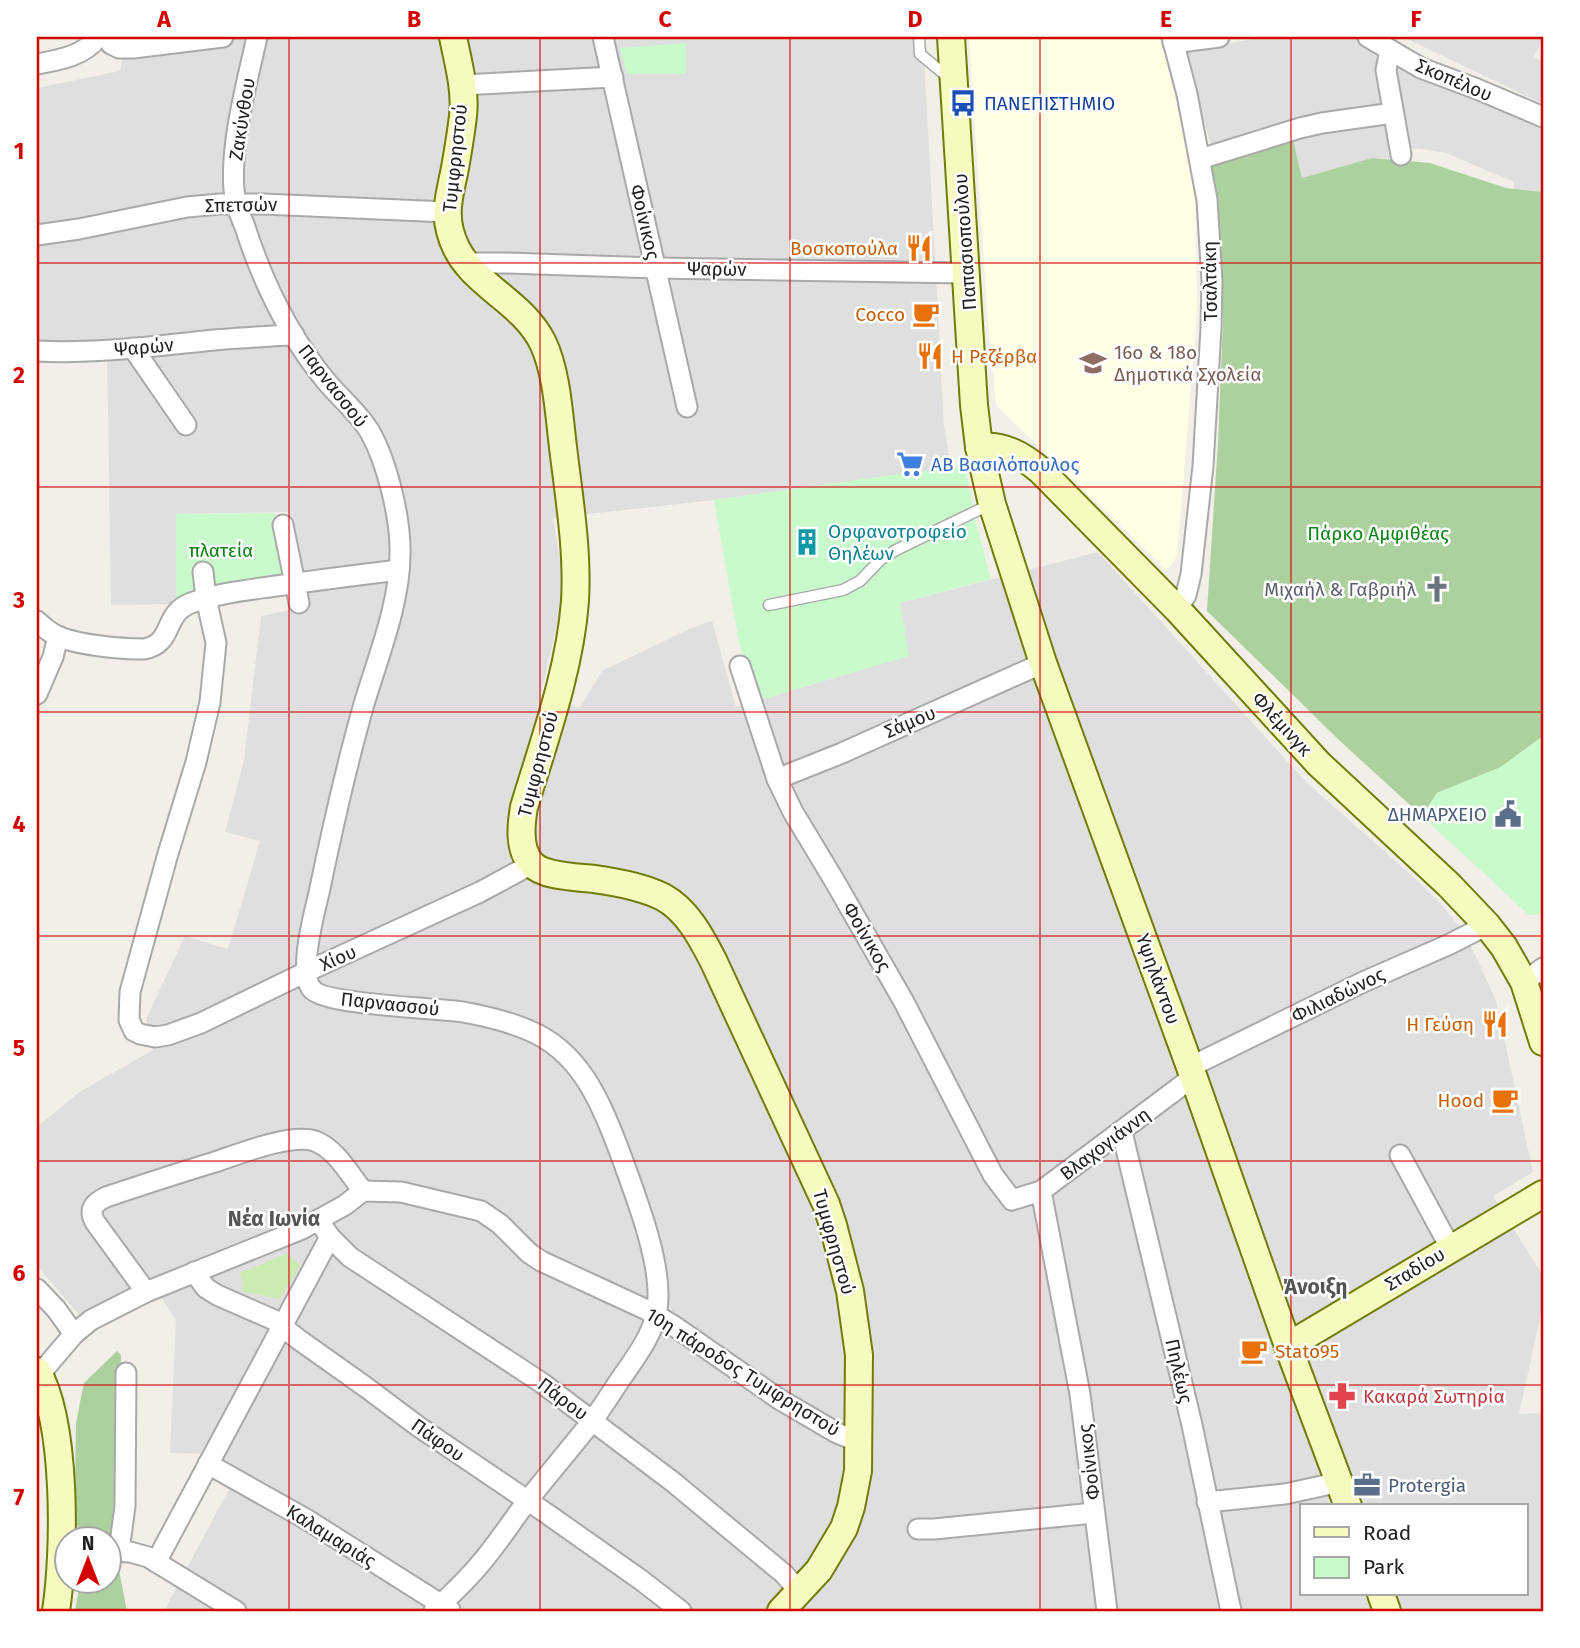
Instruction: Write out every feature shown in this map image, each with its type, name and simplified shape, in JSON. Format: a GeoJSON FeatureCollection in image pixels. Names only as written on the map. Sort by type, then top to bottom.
{"type":"FeatureCollection","features":[{"type":"Feature","properties":{"kind":"main road","name":"Τυμφρηστού"},"geometry":{"type":"LineString","coordinates":[[453,37],[464,112],[447,212],[449,229],[455,248],[472,272],[525,316],[536,330],[548,354],[575,556],[575,602],[567,654],[524,807],[521,826],[527,857],[539,869],[555,874],[608,881],[642,890],[664,898],[682,913],[704,943],[813,1174],[833,1226],[850,1291],[858,1345],[860,1399],[855,1490],[844,1528],[819,1570],[782,1611]]}},
{"type":"Feature","properties":{"kind":"main road","name":"Παπασιοπούλου"},"geometry":{"type":"LineString","coordinates":[[951,37],[979,447]]}},
{"type":"Feature","properties":{"kind":"main road","name":"Φλέμινγκ"},"geometry":{"type":"LineString","coordinates":[[979,447],[1004,449],[1017,454],[1035,467],[1178,609],[1319,764],[1450,885],[1510,956],[1534,975],[1543,1042]]}},
{"type":"Feature","properties":{"kind":"main road","name":"Υψηλάντου"},"geometry":{"type":"LineString","coordinates":[[979,447],[992,503],[1043,663],[1288,1346],[1344,1494]]}},
{"type":"Feature","properties":{"kind":"main road","name":"Σταδίου"},"geometry":{"type":"LineString","coordinates":[[1288,1346],[1543,1194]]}},
{"type":"Feature","properties":{"kind":"main road"},"geometry":{"type":"LineString","coordinates":[[38,1373],[46,1392],[58,1451],[62,1526]]}},
{"type":"Feature","properties":{"kind":"street"},"geometry":{"type":"LineString","coordinates":[[37,64],[74,55],[105,40],[120,48],[133,48],[223,37]]}},
{"type":"Feature","properties":{"kind":"street","name":"Ζακύνθου"},"geometry":{"type":"LineString","coordinates":[[236,203],[236,145],[257,37]]}},
{"type":"Feature","properties":{"kind":"street","name":"Φοίνικος"},"geometry":{"type":"LineString","coordinates":[[603,37],[687,407]]}},
{"type":"Feature","properties":{"kind":"street"},"geometry":{"type":"LineString","coordinates":[[1172,40],[1219,37]]}},
{"type":"Feature","properties":{"kind":"street","name":"Σκοπέλου"},"geometry":{"type":"LineString","coordinates":[[1368,37],[1421,68],[1543,117]]}},
{"type":"Feature","properties":{"kind":"street","name":"Τσαλτάκη"},"geometry":{"type":"LineString","coordinates":[[1172,40],[1187,94],[1207,200],[1212,281],[1203,466],[1191,574],[1186,596],[1178,609]]}},
{"type":"Feature","properties":{"kind":"street"},"geometry":{"type":"LineString","coordinates":[[1390,50],[1386,70],[1401,155]]}},
{"type":"Feature","properties":{"kind":"street"},"geometry":{"type":"LineString","coordinates":[[462,85],[613,77]]}},
{"type":"Feature","properties":{"kind":"street"},"geometry":{"type":"LineString","coordinates":[[1200,159],[1300,128],[1393,113]]}},
{"type":"Feature","properties":{"kind":"street","name":"Σπετσών"},"geometry":{"type":"LineString","coordinates":[[37,235],[187,207],[236,203],[447,212]]}},
{"type":"Feature","properties":{"kind":"street","name":"Παρνασσού"},"geometry":{"type":"LineString","coordinates":[[236,203],[255,259],[274,302],[324,378],[363,421],[376,444],[385,467],[400,541],[399,570],[387,628],[356,731],[310,935],[307,971],[311,988],[324,996],[352,1002],[445,1010],[498,1020],[535,1033],[551,1042],[573,1061],[594,1092],[630,1181],[648,1235],[657,1274],[659,1294],[656,1316],[637,1353],[592,1421],[442,1609]]}},
{"type":"Feature","properties":{"kind":"street","name":"Ψαρών"},"geometry":{"type":"LineString","coordinates":[[472,272],[473,263],[505,263],[967,273]]}},
{"type":"Feature","properties":{"kind":"street","name":"Ψαρών"},"geometry":{"type":"LineString","coordinates":[[37,351],[133,348],[294,335]]}},
{"type":"Feature","properties":{"kind":"street"},"geometry":{"type":"LineString","coordinates":[[133,348],[186,425]]}},
{"type":"Feature","properties":{"kind":"street"},"geometry":{"type":"LineString","coordinates":[[283,524],[299,603]]}},
{"type":"Feature","properties":{"kind":"street"},"geometry":{"type":"LineString","coordinates":[[37,621],[49,632],[88,644],[151,648],[163,639],[178,611],[206,598],[399,570]]}},
{"type":"Feature","properties":{"kind":"street"},"geometry":{"type":"LineString","coordinates":[[203,572],[206,598]]}},
{"type":"Feature","properties":{"kind":"street","name":"Χίου"},"geometry":{"type":"LineString","coordinates":[[206,598],[216,643],[210,702],[196,762],[130,992],[129,1020],[134,1031],[155,1037],[201,1023],[446,908],[532,864]]}},
{"type":"Feature","properties":{"kind":"street"},"geometry":{"type":"LineString","coordinates":[[37,694],[53,657],[58,636]]}},
{"type":"Feature","properties":{"kind":"street","name":"Σάμου"},"geometry":{"type":"LineString","coordinates":[[777,779],[842,753],[1043,663]]}},
{"type":"Feature","properties":{"kind":"street","name":"Φοίνικος"},"geometry":{"type":"LineString","coordinates":[[740,666],[777,779],[793,811],[904,1002],[993,1175],[1012,1200]]}},
{"type":"Feature","properties":{"kind":"street","name":"Φιλιαδώνος"},"geometry":{"type":"LineString","coordinates":[[1191,1072],[1361,983],[1487,926]]}},
{"type":"Feature","properties":{"kind":"street","name":"Βλαχογιάννη"},"geometry":{"type":"LineString","coordinates":[[1012,1200],[1041,1191],[1122,1132],[1191,1072]]}},
{"type":"Feature","properties":{"kind":"street","name":"Πηλέως"},"geometry":{"type":"LineString","coordinates":[[1122,1132],[1192,1424],[1231,1611]]}},
{"type":"Feature","properties":{"kind":"street"},"geometry":{"type":"LineString","coordinates":[[38,1373],[74,1334],[91,1320],[146,1292],[284,1238],[319,1221],[363,1191],[326,1147],[302,1139],[255,1149],[95,1202],[92,1215],[146,1292]]}},
{"type":"Feature","properties":{"kind":"street"},"geometry":{"type":"LineString","coordinates":[[1400,1155],[1451,1249]]}},
{"type":"Feature","properties":{"kind":"street","name":"10η πάροδος Τυμφρηστού"},"geometry":{"type":"LineString","coordinates":[[363,1191],[401,1192],[481,1211],[500,1224],[541,1261],[674,1326],[779,1399],[837,1433],[859,1442]]}},
{"type":"Feature","properties":{"kind":"street","name":"Φοίνικος"},"geometry":{"type":"LineString","coordinates":[[1041,1191],[1080,1394],[1107,1611]]}},
{"type":"Feature","properties":{"kind":"street","name":"Πάρου"},"geometry":{"type":"LineString","coordinates":[[319,1221],[330,1237],[350,1257],[542,1382],[673,1482],[785,1574],[799,1591]]}},
{"type":"Feature","properties":{"kind":"street"},"geometry":{"type":"LineString","coordinates":[[156,1562],[330,1237]]}},
{"type":"Feature","properties":{"kind":"street","name":"Πάφου"},"geometry":{"type":"LineString","coordinates":[[194,1272],[206,1288],[217,1295],[274,1320],[419,1427],[528,1500],[681,1611]]}},
{"type":"Feature","properties":{"kind":"street"},"geometry":{"type":"LineString","coordinates":[[37,1289],[57,1309],[74,1334]]}},
{"type":"Feature","properties":{"kind":"street"},"geometry":{"type":"LineString","coordinates":[[120,1526],[125,1506],[126,1374]]}},
{"type":"Feature","properties":{"kind":"street","name":"Καλαμαριάς"},"geometry":{"type":"LineString","coordinates":[[208,1464],[306,1519],[442,1609]]}},
{"type":"Feature","properties":{"kind":"street"},"geometry":{"type":"LineString","coordinates":[[1208,1502],[1285,1494],[1344,1494]]}},
{"type":"Feature","properties":{"kind":"street"},"geometry":{"type":"LineString","coordinates":[[918,1529],[1094,1513]]}},
{"type":"Feature","properties":{"kind":"street"},"geometry":{"type":"LineString","coordinates":[[122,1552],[140,1554],[156,1562],[236,1611]]}},
{"type":"Feature","properties":{"kind":"lane"},"geometry":{"type":"LineString","coordinates":[[919,37],[920,54],[954,82]]}},
{"type":"Feature","properties":{"kind":"lane"},"geometry":{"type":"LineString","coordinates":[[769,605],[843,590],[860,581],[880,560],[896,550],[992,503]]}},
{"type":"Feature","properties":{"kind":"shaded area"},"geometry":{"type":"Polygon","coordinates":[[[128,37],[923,37],[944,426],[951,467],[714,500],[553,518],[561,567],[560,612],[540,697],[580,708],[602,671],[689,629],[712,621],[736,707],[908,656],[900,603],[1098,552],[1305,781],[1441,904],[1463,931],[1496,1001],[1533,1172],[1493,1196],[1543,1276],[1543,1304],[1519,1414],[1543,1413],[1543,1611],[164,1611],[238,1472],[205,1454],[170,1453],[176,1320],[150,1280],[82,1318],[37,1266],[37,1127],[81,1091],[153,1050],[146,1019],[185,936],[228,949],[260,841],[225,832],[244,760],[261,616],[308,606],[288,512],[177,514],[176,604],[111,605],[107,344],[37,346],[37,88],[120,71],[128,37]]]}},
{"type":"Feature","properties":{"kind":"shaded area","name":"16ο & 18ο Δημοτικά Σχολεία"},"geometry":{"type":"Polygon","coordinates":[[[969,37],[1160,37],[1195,191],[1197,312],[1177,556],[1167,571],[996,405],[969,37]]]}},
{"type":"Feature","properties":{"kind":"shaded area"},"geometry":{"type":"Polygon","coordinates":[[[1270,37],[1356,37],[1419,71],[1543,122],[1543,192],[1514,189],[1514,182],[1446,153],[1388,147],[1389,159],[1372,158],[1302,178],[1290,126],[1212,149],[1184,49],[1270,37]]]}},
{"type":"Feature","properties":{"kind":"shaded area"},"geometry":{"type":"Polygon","coordinates":[[[1403,37],[1543,37],[1534,57],[1543,62],[1543,104],[1403,37]]]}},
{"type":"Feature","properties":{"kind":"green space"},"geometry":{"type":"Polygon","coordinates":[[[686,43],[686,74],[627,74],[620,48],[686,43]]]}},
{"type":"Feature","properties":{"kind":"green space","name":"Πάρκο Αμφιθέας"},"geometry":{"type":"Polygon","coordinates":[[[1293,140],[1302,178],[1372,158],[1430,163],[1506,188],[1543,192],[1543,736],[1501,767],[1437,793],[1422,816],[1340,741],[1207,611],[1223,321],[1217,199],[1208,166],[1293,140]]]}},
{"type":"Feature","properties":{"kind":"green space"},"geometry":{"type":"Polygon","coordinates":[[[965,465],[991,579],[900,603],[909,656],[756,701],[738,637],[714,500],[965,465]]]}},
{"type":"Feature","properties":{"kind":"green space","name":"πλατεία"},"geometry":{"type":"Polygon","coordinates":[[[275,513],[287,578],[176,604],[176,514],[275,513]]]}},
{"type":"Feature","properties":{"kind":"green space"},"geometry":{"type":"Polygon","coordinates":[[[1543,736],[1543,914],[1529,915],[1422,816],[1437,793],[1501,767],[1543,736]]]}},
{"type":"Feature","properties":{"kind":"green space"},"geometry":{"type":"Polygon","coordinates":[[[286,1254],[300,1265],[280,1299],[242,1291],[240,1273],[286,1254]]]}},
{"type":"Feature","properties":{"kind":"green space"},"geometry":{"type":"Polygon","coordinates":[[[117,1351],[121,1355],[115,1425],[116,1477],[112,1526],[76,1524],[76,1424],[84,1383],[117,1351]]]}},
{"type":"Feature","properties":{"kind":"green space"},"geometry":{"type":"Polygon","coordinates":[[[122,1585],[127,1611],[75,1611],[78,1596],[122,1596],[122,1585]]]}},
{"type":"Feature","properties":{"kind":"place","name":"ΠΑΝΕΠΙΣΤΗΜΙΟ"},"geometry":{"type":"Point","coordinates":[963,103]}},
{"type":"Feature","properties":{"kind":"place","name":"Βοσκοπούλα"},"geometry":{"type":"Point","coordinates":[919,248]}},
{"type":"Feature","properties":{"kind":"place","name":"Cocco"},"geometry":{"type":"Point","coordinates":[926,314]}},
{"type":"Feature","properties":{"kind":"place","name":"Η Ρεζέρβα"},"geometry":{"type":"Point","coordinates":[930,356]}},
{"type":"Feature","properties":{"kind":"place","name":"16ο & 18ο Δημοτικά Σχολεία"},"geometry":{"type":"Point","coordinates":[1093,363]}},
{"type":"Feature","properties":{"kind":"place","name":"ΑΒ Βασιλόπουλος"},"geometry":{"type":"Point","coordinates":[910,464]}},
{"type":"Feature","properties":{"kind":"place","name":"Ορφανοτροφείο Θηλέων"},"geometry":{"type":"Point","coordinates":[807,542]}},
{"type":"Feature","properties":{"kind":"place","name":"Μιχαήλ & Γαβριήλ"},"geometry":{"type":"Point","coordinates":[1437,589]}},
{"type":"Feature","properties":{"kind":"place","name":"ΔΗΜΑΡΧΕΙΟ"},"geometry":{"type":"Point","coordinates":[1508,814]}},
{"type":"Feature","properties":{"kind":"place","name":"Η Γεύση"},"geometry":{"type":"Point","coordinates":[1495,1024]}},
{"type":"Feature","properties":{"kind":"place","name":"Hood"},"geometry":{"type":"Point","coordinates":[1505,1100]}},
{"type":"Feature","properties":{"kind":"place","name":"Stato95"},"geometry":{"type":"Point","coordinates":[1254,1351]}},
{"type":"Feature","properties":{"kind":"place","name":"Κακαρά Σωτηρία"},"geometry":{"type":"Point","coordinates":[1342,1396]}},
{"type":"Feature","properties":{"kind":"place","name":"Protergia"},"geometry":{"type":"Point","coordinates":[1367,1485]}},
{"type":"Feature","properties":{"kind":"district","name":"Νέα Ιωνία"},"geometry":{"type":"Point","coordinates":[274,1219]}},
{"type":"Feature","properties":{"kind":"district","name":"Άνοιξη"},"geometry":{"type":"Point","coordinates":[1315,1287]}}]}
